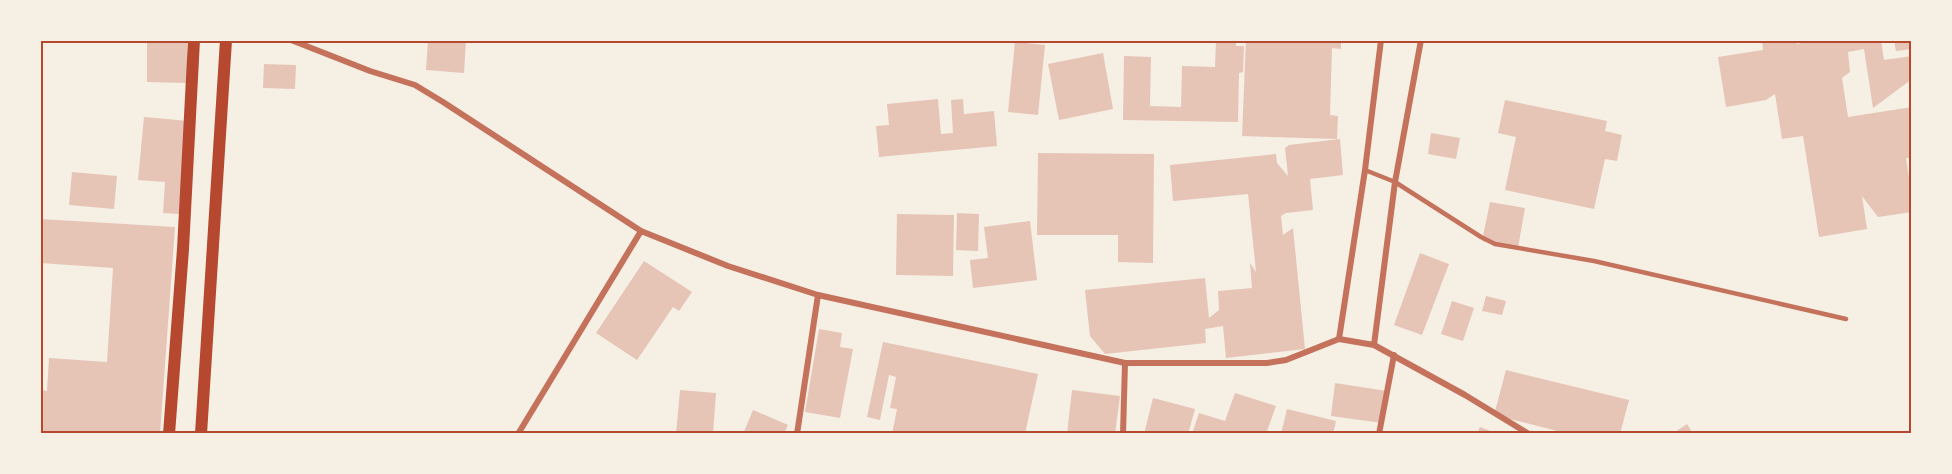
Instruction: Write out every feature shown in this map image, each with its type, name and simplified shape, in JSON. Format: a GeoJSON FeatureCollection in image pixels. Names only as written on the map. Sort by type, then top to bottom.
{"type":"FeatureCollection","features":[{"type":"Feature","properties":{"kind":"main road"},"geometry":{"type":"LineString","coordinates":[[170,434],[194,40]]}},
{"type":"Feature","properties":{"kind":"main road"},"geometry":{"type":"LineString","coordinates":[[201,434],[226,40]]}},
{"type":"Feature","properties":{"kind":"street"},"geometry":{"type":"LineString","coordinates":[[291,40],[415,85],[640,231],[728,266],[818,295],[1125,363],[1277,362],[1340,339],[1374,345],[1465,395],[1529,434]]}},
{"type":"Feature","properties":{"kind":"street"},"geometry":{"type":"LineString","coordinates":[[1340,339],[1365,170],[1381,40]]}},
{"type":"Feature","properties":{"kind":"street"},"geometry":{"type":"LineString","coordinates":[[1374,345],[1395,182],[1420,40]]}},
{"type":"Feature","properties":{"kind":"street"},"geometry":{"type":"LineString","coordinates":[[518,434],[640,231]]}},
{"type":"Feature","properties":{"kind":"street"},"geometry":{"type":"LineString","coordinates":[[797,434],[818,295]]}},
{"type":"Feature","properties":{"kind":"street"},"geometry":{"type":"LineString","coordinates":[[1379,434],[1394,356]]}},
{"type":"Feature","properties":{"kind":"street"},"geometry":{"type":"LineString","coordinates":[[1123,434],[1125,363]]}},
{"type":"Feature","properties":{"kind":"lane"},"geometry":{"type":"LineString","coordinates":[[1365,170],[1395,182],[1495,244],[1594,261],[1846,319]]}},
{"type":"Feature","properties":{"kind":"building"},"geometry":{"type":"Polygon","coordinates":[[[147,40],[187,40],[187,83],[147,82],[147,40]]]}},
{"type":"Feature","properties":{"kind":"building"},"geometry":{"type":"Polygon","coordinates":[[[428,40],[466,40],[464,73],[426,70],[428,40]]]}},
{"type":"Feature","properties":{"kind":"building"},"geometry":{"type":"Polygon","coordinates":[[[1216,40],[1236,40],[1236,46],[1244,46],[1243,72],[1239,73],[1238,122],[1123,120],[1124,56],[1151,57],[1150,106],[1181,107],[1182,66],[1215,67],[1216,40]]]}},
{"type":"Feature","properties":{"kind":"building"},"geometry":{"type":"Polygon","coordinates":[[[1246,40],[1341,40],[1341,49],[1332,48],[1330,115],[1338,116],[1337,139],[1242,136],[1246,40]]]}},
{"type":"Feature","properties":{"kind":"building"},"geometry":{"type":"Polygon","coordinates":[[[1762,40],[1797,40],[1797,44],[1816,40],[1881,40],[1884,60],[1912,56],[1912,79],[1873,108],[1864,49],[1848,52],[1850,72],[1842,78],[1848,117],[1912,107],[1912,158],[1906,158],[1912,212],[1878,217],[1862,196],[1867,229],[1819,237],[1803,136],[1782,139],[1775,94],[1766,100],[1726,107],[1718,57],[1763,50],[1762,40]]]}},
{"type":"Feature","properties":{"kind":"building"},"geometry":{"type":"Polygon","coordinates":[[[1894,40],[1912,40],[1912,49],[1896,51],[1894,40]]]}},
{"type":"Feature","properties":{"kind":"building"},"geometry":{"type":"Polygon","coordinates":[[[1015,42],[1045,45],[1038,115],[1008,112],[1015,42]]]}},
{"type":"Feature","properties":{"kind":"building"},"geometry":{"type":"Polygon","coordinates":[[[1103,53],[1113,109],[1059,120],[1048,64],[1103,53]]]}},
{"type":"Feature","properties":{"kind":"building"},"geometry":{"type":"Polygon","coordinates":[[[264,64],[296,65],[295,89],[263,88],[264,64]]]}},
{"type":"Feature","properties":{"kind":"building"},"geometry":{"type":"Polygon","coordinates":[[[938,99],[941,134],[953,133],[951,100],[963,99],[964,114],[994,111],[997,146],[879,157],[876,126],[889,125],[887,104],[938,99]]]}},
{"type":"Feature","properties":{"kind":"building"},"geometry":{"type":"Polygon","coordinates":[[[1505,100],[1607,121],[1605,131],[1622,135],[1617,161],[1605,159],[1594,209],[1505,190],[1516,137],[1498,133],[1505,100]]]}},
{"type":"Feature","properties":{"kind":"building"},"geometry":{"type":"Polygon","coordinates":[[[144,117],[189,121],[180,214],[163,213],[165,182],[138,180],[144,117]]]}},
{"type":"Feature","properties":{"kind":"building"},"geometry":{"type":"Polygon","coordinates":[[[1431,133],[1460,138],[1456,159],[1428,154],[1431,133]]]}},
{"type":"Feature","properties":{"kind":"building"},"geometry":{"type":"Polygon","coordinates":[[[1340,139],[1343,175],[1310,179],[1313,210],[1286,213],[1281,216],[1283,235],[1293,228],[1305,349],[1226,358],[1223,326],[1205,329],[1206,343],[1105,354],[1090,336],[1085,290],[1205,278],[1209,318],[1219,310],[1218,291],[1252,288],[1250,263],[1256,272],[1248,194],[1173,201],[1170,165],[1276,154],[1277,163],[1288,176],[1285,148],[1289,145],[1340,139]]]}},
{"type":"Feature","properties":{"kind":"building"},"geometry":{"type":"Polygon","coordinates":[[[1038,153],[1154,154],[1153,263],[1118,262],[1118,235],[1037,235],[1038,153]]]}},
{"type":"Feature","properties":{"kind":"building"},"geometry":{"type":"Polygon","coordinates":[[[72,172],[117,176],[114,209],[69,205],[72,172]]]}},
{"type":"Feature","properties":{"kind":"building"},"geometry":{"type":"Polygon","coordinates":[[[1490,202],[1525,208],[1518,248],[1482,241],[1490,202]]]}},
{"type":"Feature","properties":{"kind":"building"},"geometry":{"type":"Polygon","coordinates":[[[957,213],[979,214],[978,251],[956,250],[957,213]]]}},
{"type":"Feature","properties":{"kind":"building"},"geometry":{"type":"Polygon","coordinates":[[[897,214],[954,215],[953,276],[896,275],[897,214]]]}},
{"type":"Feature","properties":{"kind":"building"},"geometry":{"type":"Polygon","coordinates":[[[40,219],[175,227],[160,434],[40,432],[40,390],[47,391],[49,358],[107,362],[113,268],[40,263],[40,219]]]}},
{"type":"Feature","properties":{"kind":"building"},"geometry":{"type":"Polygon","coordinates":[[[1030,221],[1037,280],[973,288],[970,260],[988,258],[984,227],[1030,221]]]}},
{"type":"Feature","properties":{"kind":"building"},"geometry":{"type":"Polygon","coordinates":[[[1420,253],[1449,264],[1422,335],[1394,325],[1420,253]]]}},
{"type":"Feature","properties":{"kind":"building"},"geometry":{"type":"Polygon","coordinates":[[[644,261],[692,292],[679,311],[673,307],[637,360],[596,333],[644,261]]]}},
{"type":"Feature","properties":{"kind":"building"},"geometry":{"type":"Polygon","coordinates":[[[1486,296],[1506,301],[1502,315],[1482,311],[1486,296]]]}},
{"type":"Feature","properties":{"kind":"building"},"geometry":{"type":"Polygon","coordinates":[[[1452,301],[1474,308],[1463,341],[1441,334],[1452,301]]]}},
{"type":"Feature","properties":{"kind":"building"},"geometry":{"type":"Polygon","coordinates":[[[819,329],[842,333],[840,347],[853,349],[840,418],[805,412],[819,329]]]}},
{"type":"Feature","properties":{"kind":"building"},"geometry":{"type":"Polygon","coordinates":[[[883,342],[1038,374],[1025,434],[989,434],[976,431],[975,434],[892,434],[897,409],[890,408],[896,377],[889,375],[880,420],[867,417],[883,342]]]}},
{"type":"Feature","properties":{"kind":"building"},"geometry":{"type":"Polygon","coordinates":[[[1506,370],[1629,400],[1620,434],[1569,434],[1494,415],[1506,370]]]}},
{"type":"Feature","properties":{"kind":"building"},"geometry":{"type":"Polygon","coordinates":[[[1335,383],[1387,391],[1382,423],[1331,416],[1335,383]]]}},
{"type":"Feature","properties":{"kind":"building"},"geometry":{"type":"Polygon","coordinates":[[[680,390],[716,393],[713,434],[676,434],[680,390]]]}},
{"type":"Feature","properties":{"kind":"building"},"geometry":{"type":"Polygon","coordinates":[[[1072,390],[1120,396],[1115,434],[1067,434],[1072,390]]]}},
{"type":"Feature","properties":{"kind":"building"},"geometry":{"type":"Polygon","coordinates":[[[1235,393],[1276,406],[1266,434],[1192,434],[1199,413],[1225,421],[1235,393]]]}},
{"type":"Feature","properties":{"kind":"building"},"geometry":{"type":"Polygon","coordinates":[[[1153,398],[1195,409],[1188,434],[1144,434],[1153,398]]]}},
{"type":"Feature","properties":{"kind":"building"},"geometry":{"type":"Polygon","coordinates":[[[1287,409],[1336,421],[1333,434],[1281,434],[1287,409]]]}},
{"type":"Feature","properties":{"kind":"building"},"geometry":{"type":"Polygon","coordinates":[[[753,410],[788,425],[784,434],[743,434],[753,410]]]}},
{"type":"Feature","properties":{"kind":"building"},"geometry":{"type":"Polygon","coordinates":[[[1687,424],[1692,432],[1689,434],[1672,434],[1687,424]]]}},
{"type":"Feature","properties":{"kind":"building"},"geometry":{"type":"Polygon","coordinates":[[[1480,427],[1496,433],[1496,434],[1477,434],[1480,427]]]}}]}
